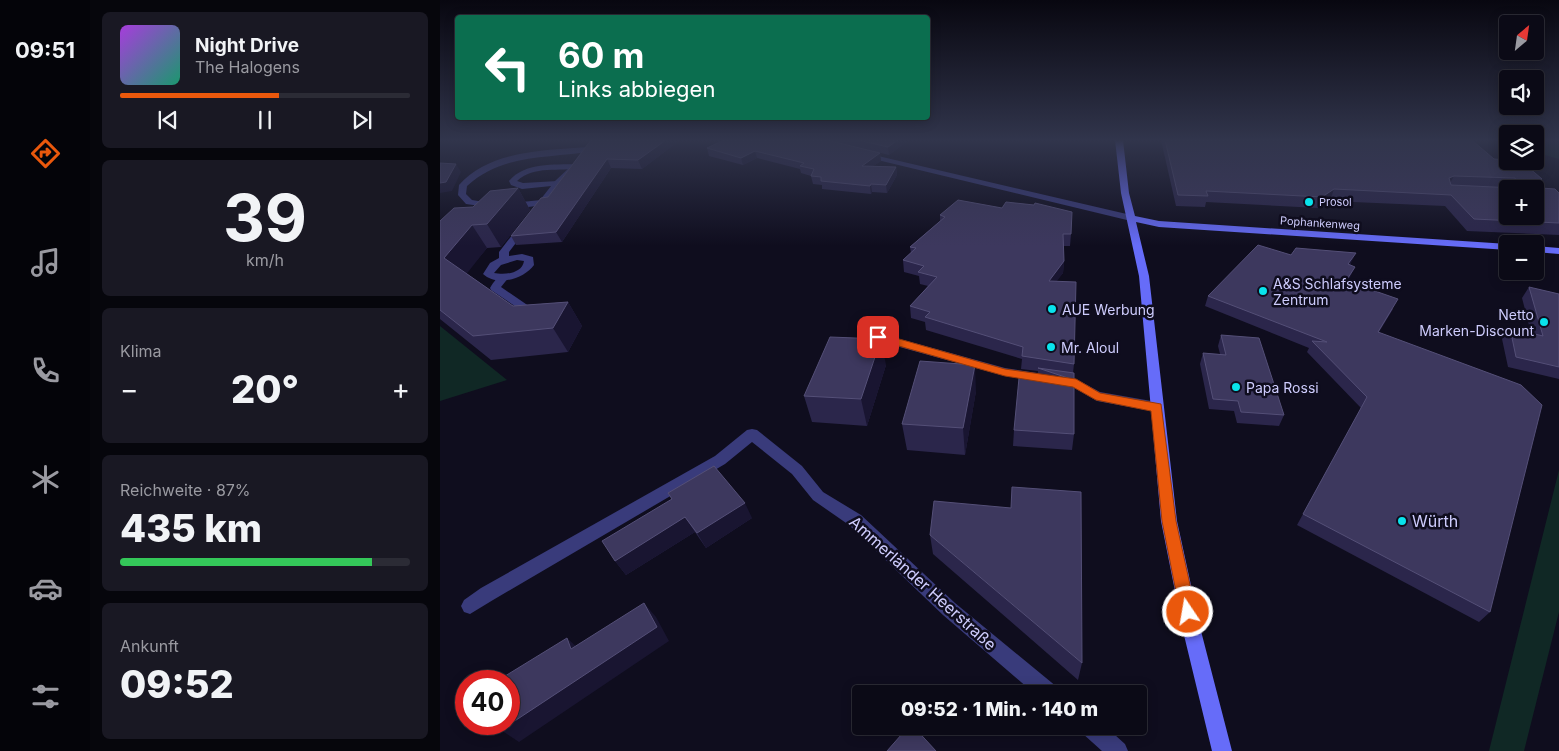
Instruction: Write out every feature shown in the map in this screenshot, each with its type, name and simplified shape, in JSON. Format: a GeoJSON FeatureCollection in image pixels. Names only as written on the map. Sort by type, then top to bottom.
{"type":"FeatureCollection","features":[{"type":"Feature","properties":{"kind":"street"},"geometry":{"type":"LineString","coordinates":[[476,175],[466,182],[462,189],[462,195],[469,202],[482,205],[517,206],[541,204]]}},
{"type":"Feature","properties":{"kind":"street"},"geometry":{"type":"LineString","coordinates":[[521,175],[513,181],[522,186],[558,183]]}},
{"type":"Feature","properties":{"kind":"street"},"geometry":{"type":"LineString","coordinates":[[504,260],[504,252],[558,183],[567,175]]}},
{"type":"Feature","properties":{"kind":"street"},"geometry":{"type":"LineString","coordinates":[[951,175],[1131,218]]}},
{"type":"Feature","properties":{"kind":"street"},"geometry":{"type":"LineString","coordinates":[[1123,175],[1144,276],[1169,521],[1192,631],[1222,751]]}},
{"type":"Feature","properties":{"kind":"street","name":"Pophankenweg"},"geometry":{"type":"LineString","coordinates":[[1131,218],[1159,224],[1499,247]]}},
{"type":"Feature","properties":{"kind":"street"},"geometry":{"type":"LineString","coordinates":[[1544,249],[1559,250]]}},
{"type":"Feature","properties":{"kind":"street"},"geometry":{"type":"LineString","coordinates":[[522,257],[530,259],[530,262],[525,270],[504,277],[494,277],[488,274],[492,266],[504,260],[522,257]]}},
{"type":"Feature","properties":{"kind":"street"},"geometry":{"type":"LineString","coordinates":[[504,277],[495,288],[544,321]]}},
{"type":"Feature","properties":{"kind":"street"},"geometry":{"type":"LineString","coordinates":[[878,337],[1005,372],[1076,383],[1096,396],[1157,407]]}},
{"type":"Feature","properties":{"kind":"street","name":"Ammerländer Heerstraße"},"geometry":{"type":"LineString","coordinates":[[470,606],[487,594],[720,460],[752,434],[798,470],[818,496],[855,520],[949,609],[1039,685]]}},
{"type":"Feature","properties":{"kind":"street"},"geometry":{"type":"LineString","coordinates":[[1099,735],[1118,751]]}},
{"type":"Feature","properties":{"kind":"green space"},"geometry":{"type":"Polygon","coordinates":[[[440,326],[507,380],[440,401],[440,326]]]}},
{"type":"Feature","properties":{"kind":"green space"},"geometry":{"type":"Polygon","coordinates":[[[1559,470],[1559,612],[1524,751],[1489,751],[1559,470]]]}},
{"type":"Feature","properties":{"kind":"building"},"geometry":{"type":"Polygon","coordinates":[[[440,175],[450,175],[446,182],[440,183],[440,175]]]}},
{"type":"Feature","properties":{"kind":"building"},"geometry":{"type":"Polygon","coordinates":[[[565,175],[596,175],[556,232],[511,236],[541,198],[548,197],[565,175]]]}},
{"type":"Feature","properties":{"kind":"building"},"geometry":{"type":"Polygon","coordinates":[[[892,175],[886,185],[871,184],[870,186],[821,181],[821,177],[811,176],[892,175]]]}},
{"type":"Feature","properties":{"kind":"building"},"geometry":{"type":"Polygon","coordinates":[[[1173,175],[1537,175],[1542,179],[1516,180],[1515,178],[1454,176],[1449,178],[1451,185],[1499,187],[1499,220],[1474,219],[1451,195],[1334,189],[1322,197],[1206,191],[1208,196],[1178,195],[1173,175]]]}},
{"type":"Feature","properties":{"kind":"building"},"geometry":{"type":"Polygon","coordinates":[[[518,188],[487,224],[472,225],[444,258],[513,306],[568,302],[553,328],[473,336],[440,310],[440,221],[454,208],[473,207],[490,191],[518,188]]]}},
{"type":"Feature","properties":{"kind":"building"},"geometry":{"type":"Polygon","coordinates":[[[1544,188],[1555,189],[1559,193],[1559,223],[1544,222],[1544,188]]]}},
{"type":"Feature","properties":{"kind":"building"},"geometry":{"type":"Polygon","coordinates":[[[958,200],[1002,208],[1006,202],[1034,205],[1035,203],[1072,212],[1071,234],[1063,234],[1064,261],[1049,281],[1076,282],[1074,364],[1022,356],[1023,347],[925,317],[930,312],[910,306],[937,277],[918,272],[924,266],[903,260],[916,248],[910,247],[945,217],[940,215],[958,200]]]}},
{"type":"Feature","properties":{"kind":"building"},"geometry":{"type":"Polygon","coordinates":[[[1258,245],[1291,255],[1296,248],[1356,253],[1348,264],[1355,267],[1346,281],[1398,299],[1378,332],[1521,385],[1542,405],[1490,612],[1303,514],[1367,397],[1312,341],[1327,342],[1208,296],[1258,245]]]}},
{"type":"Feature","properties":{"kind":"building"},"geometry":{"type":"Polygon","coordinates":[[[1529,287],[1559,294],[1559,367],[1516,357],[1510,328],[1543,336],[1529,287]]]}},
{"type":"Feature","properties":{"kind":"building","name":"Papa Rossi"},"geometry":{"type":"Polygon","coordinates":[[[1221,335],[1259,338],[1284,415],[1241,412],[1238,401],[1213,399],[1203,353],[1226,355],[1221,335]]]}},
{"type":"Feature","properties":{"kind":"building"},"geometry":{"type":"Polygon","coordinates":[[[830,337],[881,339],[861,399],[804,396],[830,337]]]}},
{"type":"Feature","properties":{"kind":"building"},"geometry":{"type":"Polygon","coordinates":[[[920,361],[975,365],[963,428],[902,424],[920,361]]]}},
{"type":"Feature","properties":{"kind":"building"},"geometry":{"type":"Polygon","coordinates":[[[1038,368],[1074,373],[1074,380],[1038,368]]]}},
{"type":"Feature","properties":{"kind":"building"},"geometry":{"type":"Polygon","coordinates":[[[1019,378],[1074,382],[1074,434],[1014,430],[1019,378]]]}},
{"type":"Feature","properties":{"kind":"building"},"geometry":{"type":"Polygon","coordinates":[[[714,466],[745,503],[697,533],[685,517],[615,561],[602,541],[672,499],[668,493],[714,466]]]}},
{"type":"Feature","properties":{"kind":"building"},"geometry":{"type":"Polygon","coordinates":[[[1012,487],[1081,492],[1082,663],[930,535],[934,501],[1011,508],[1012,487]]]}},
{"type":"Feature","properties":{"kind":"building"},"geometry":{"type":"Polygon","coordinates":[[[644,603],[657,627],[520,717],[520,670],[515,670],[567,638],[571,649],[644,603]]]}},
{"type":"Feature","properties":{"kind":"building"},"geometry":{"type":"Polygon","coordinates":[[[901,735],[921,735],[936,751],[887,751],[901,735]]]}},
{"type":"Feature","properties":{"kind":"place","name":"Prosol"},"geometry":{"type":"Point","coordinates":[1309,202]}},
{"type":"Feature","properties":{"kind":"place","name":"A&S Schlafsysteme Zentrum"},"geometry":{"type":"Point","coordinates":[1263,291]}},
{"type":"Feature","properties":{"kind":"place","name":"AUE Werbung"},"geometry":{"type":"Point","coordinates":[1052,309]}},
{"type":"Feature","properties":{"kind":"place","name":"Netto Marken-Discount"},"geometry":{"type":"Point","coordinates":[1544,322]}},
{"type":"Feature","properties":{"kind":"place","name":"Mr. Aloul"},"geometry":{"type":"Point","coordinates":[1051,347]}},
{"type":"Feature","properties":{"kind":"place","name":"Papa Rossi"},"geometry":{"type":"Point","coordinates":[1236,387]}},
{"type":"Feature","properties":{"kind":"place","name":"Würth"},"geometry":{"type":"Point","coordinates":[1402,521]}},
{"type":"Feature","properties":{"kind":"route"},"geometry":{"type":"LineString","coordinates":[[878,337],[1005,372],[1076,383],[1096,396],[1140,406],[1157,407],[1169,521],[1188,612]]}}]}
